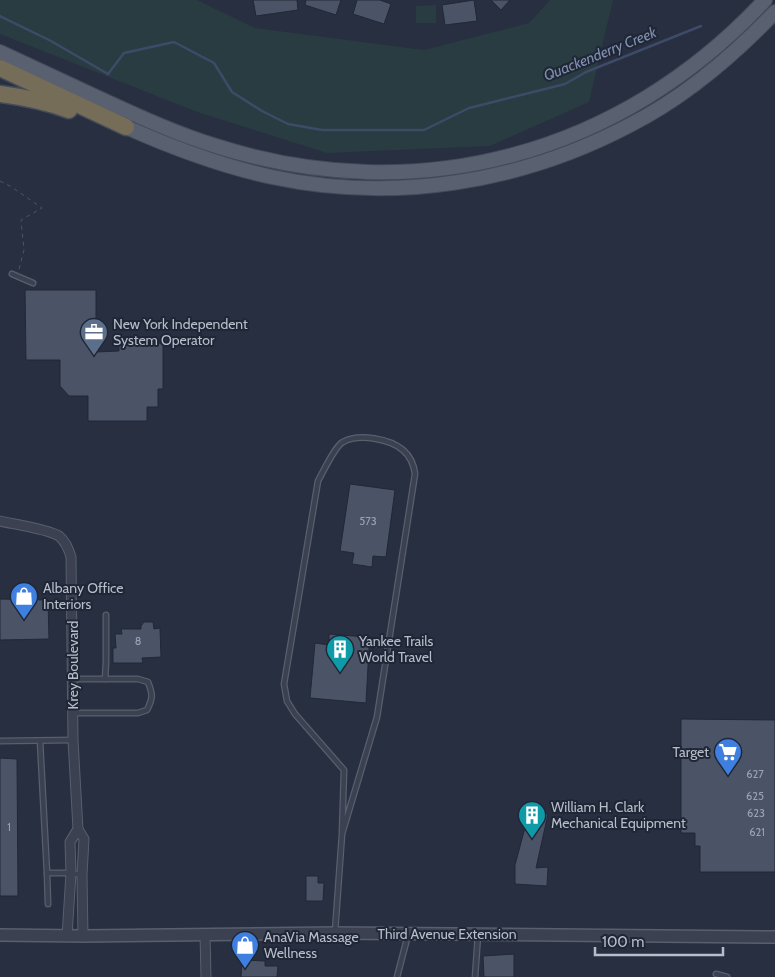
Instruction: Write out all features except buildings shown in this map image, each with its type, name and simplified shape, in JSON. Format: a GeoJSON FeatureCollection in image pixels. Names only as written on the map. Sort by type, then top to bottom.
{"type":"FeatureCollection","features":[{"type":"Feature","properties":{"kind":"highway"},"geometry":{"type":"LineString","coordinates":[[0,68],[126,127]]}},
{"type":"Feature","properties":{"kind":"highway"},"geometry":{"type":"LineString","coordinates":[[0,94],[41,101],[62,107],[97,122],[126,127]]}},
{"type":"Feature","properties":{"kind":"main road"},"geometry":{"type":"LineString","coordinates":[[0,52],[160,126],[244,155],[305,168],[395,173],[454,168],[525,152],[569,137],[624,111],[650,96],[698,62],[729,36],[765,0]]}},
{"type":"Feature","properties":{"kind":"main road"},"geometry":{"type":"LineString","coordinates":[[126,127],[154,140],[210,161],[303,183],[380,188],[456,183],[514,171],[545,162],[575,151],[631,125],[658,109],[708,74],[755,33],[775,12]]}},
{"type":"Feature","properties":{"kind":"street","name":"Krey Boulevard"},"geometry":{"type":"LineString","coordinates":[[0,522],[17,524],[54,534],[58,536],[69,550],[71,557],[73,740],[78,829],[84,839],[82,875],[83,936]]}},
{"type":"Feature","properties":{"kind":"street","name":"Krey Boulevard"},"geometry":{"type":"LineString","coordinates":[[67,936],[70,842],[78,829]]}},
{"type":"Feature","properties":{"kind":"street","name":"Third Avenue Extension"},"geometry":{"type":"LineString","coordinates":[[0,935],[335,933],[775,937]]}},
{"type":"Feature","properties":{"kind":"street"},"geometry":{"type":"LineString","coordinates":[[205,934],[206,977]]}},
{"type":"Feature","properties":{"kind":"lane"},"geometry":{"type":"LineString","coordinates":[[14,275],[33,282]]}},
{"type":"Feature","properties":{"kind":"lane"},"geometry":{"type":"LineString","coordinates":[[335,933],[342,834],[344,770],[295,714],[287,701],[284,684],[318,481],[332,455],[342,442],[354,438],[365,438],[384,441],[403,450],[414,464],[415,474],[377,717],[342,834]]}},
{"type":"Feature","properties":{"kind":"lane"},"geometry":{"type":"LineString","coordinates":[[105,679],[106,616]]}},
{"type":"Feature","properties":{"kind":"lane"},"geometry":{"type":"LineString","coordinates":[[73,680],[138,679],[148,682],[152,693],[152,699],[147,710],[138,713],[73,713]]}},
{"type":"Feature","properties":{"kind":"lane"},"geometry":{"type":"LineString","coordinates":[[40,740],[48,904]]}},
{"type":"Feature","properties":{"kind":"lane"},"geometry":{"type":"LineString","coordinates":[[0,741],[73,740]]}},
{"type":"Feature","properties":{"kind":"lane"},"geometry":{"type":"LineString","coordinates":[[47,873],[82,875]]}},
{"type":"Feature","properties":{"kind":"lane"},"geometry":{"type":"LineString","coordinates":[[397,977],[408,934]]}},
{"type":"Feature","properties":{"kind":"lane"},"geometry":{"type":"LineString","coordinates":[[475,977],[478,934]]}},
{"type":"Feature","properties":{"kind":"lane"},"geometry":{"type":"LineString","coordinates":[[716,974],[727,977]]}},
{"type":"Feature","properties":{"kind":"path"},"geometry":{"type":"LineString","coordinates":[[0,181],[42,208],[20,220],[24,250],[14,275]]}},
{"type":"Feature","properties":{"kind":"green space"},"geometry":{"type":"Polygon","coordinates":[[[0,0],[197,0],[255,28],[424,50],[529,23],[550,0],[613,0],[589,102],[490,146],[327,153],[197,112],[0,34],[0,0]]]}},
{"type":"Feature","properties":{"kind":"green space"},"geometry":{"type":"Polygon","coordinates":[[[436,5],[436,23],[416,23],[416,6],[436,5]]]}},
{"type":"Feature","properties":{"kind":"waterway","name":"Quackenderry Creek"},"geometry":{"type":"LineString","coordinates":[[0,16],[51,41],[108,74],[124,53],[174,42],[214,63],[232,92],[262,111],[288,124],[322,130],[424,130],[469,108],[565,84],[586,72],[701,26]]}},
{"type":"Feature","properties":{"kind":"place","name":"New York Independent System Operator"},"geometry":{"type":"Point","coordinates":[94,356]}},
{"type":"Feature","properties":{"kind":"place","name":"Albany Office Interiors"},"geometry":{"type":"Point","coordinates":[24,620]}},
{"type":"Feature","properties":{"kind":"place","name":"Yankee Trails World Travel"},"geometry":{"type":"Point","coordinates":[340,673]}},
{"type":"Feature","properties":{"kind":"place","name":"Target"},"geometry":{"type":"Point","coordinates":[728,776]}},
{"type":"Feature","properties":{"kind":"place","name":"William H. Clark Mechanical Equipment"},"geometry":{"type":"Point","coordinates":[532,839]}},
{"type":"Feature","properties":{"kind":"place","name":"AnaVia Massage Wellness"},"geometry":{"type":"Point","coordinates":[245,969]}}]}
